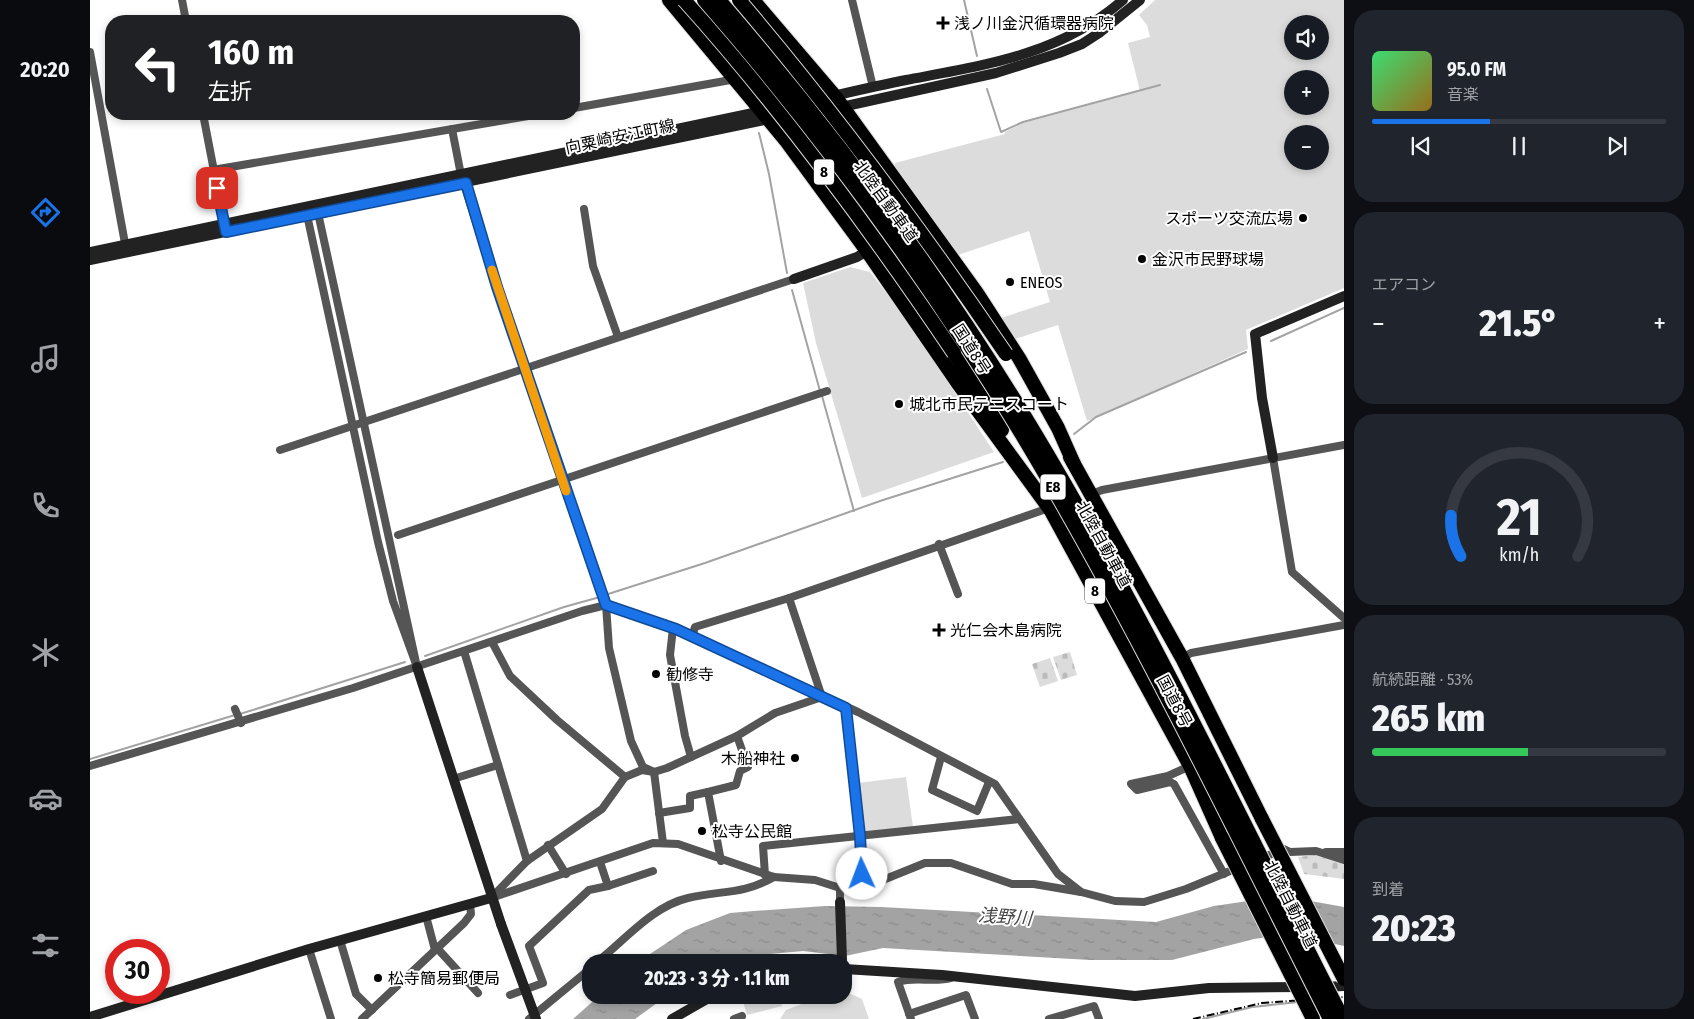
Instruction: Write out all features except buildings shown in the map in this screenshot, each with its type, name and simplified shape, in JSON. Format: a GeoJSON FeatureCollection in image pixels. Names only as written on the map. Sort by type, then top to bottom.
{"type":"FeatureCollection","features":[{"type":"Feature","properties":{"kind":"highway"},"geometry":{"type":"LineString","coordinates":[[668,0],[765,115],[867,251],[957,382],[1049,508]]}},
{"type":"Feature","properties":{"kind":"highway","name":"国道8号"},"geometry":{"type":"LineString","coordinates":[[684,0],[787,124],[880,244],[954,353],[1049,508],[1190,766],[1222,838],[1313,1019]]}},
{"type":"Feature","properties":{"kind":"highway","name":"北陸自動車道"},"geometry":{"type":"LineString","coordinates":[[704,0],[828,152],[878,219],[937,303],[1009,414],[1061,502],[1132,630],[1330,1019]]}},
{"type":"Feature","properties":{"kind":"highway","name":"北陸自動車道"},"geometry":{"type":"LineString","coordinates":[[719,0],[779,70],[894,220],[1016,402],[1137,615],[1343,1019]]}},
{"type":"Feature","properties":{"kind":"highway","name":"国道8号"},"geometry":{"type":"LineString","coordinates":[[739,0],[807,81],[940,256],[1006,354],[1074,464],[1182,658],[1344,979]]}},
{"type":"Feature","properties":{"kind":"highway"},"geometry":{"type":"LineString","coordinates":[[753,0],[839,102],[988,310],[1019,358],[1058,428],[1074,464]]}},
{"type":"Feature","properties":{"kind":"street"},"geometry":{"type":"LineString","coordinates":[[182,0],[185,15]]}},
{"type":"Feature","properties":{"kind":"street"},"geometry":{"type":"LineString","coordinates":[[852,0],[873,87]]}},
{"type":"Feature","properties":{"kind":"street","name":"向粟崎安江町線"},"geometry":{"type":"LineString","coordinates":[[839,102],[873,87],[1019,57],[1077,32],[1124,0]]}},
{"type":"Feature","properties":{"kind":"street","name":"向粟崎安江町線"},"geometry":{"type":"LineString","coordinates":[[90,260],[126,249],[312,212],[765,115],[996,73],[1059,54],[1082,44],[1100,34],[1140,0]]}},
{"type":"Feature","properties":{"kind":"street"},"geometry":{"type":"LineString","coordinates":[[90,52],[126,249]]}},
{"type":"Feature","properties":{"kind":"street"},"geometry":{"type":"LineString","coordinates":[[580,107],[736,79]]}},
{"type":"Feature","properties":{"kind":"street"},"geometry":{"type":"LineString","coordinates":[[204,120],[225,228]]}},
{"type":"Feature","properties":{"kind":"street"},"geometry":{"type":"LineString","coordinates":[[213,170],[505,120]]}},
{"type":"Feature","properties":{"kind":"street"},"geometry":{"type":"LineString","coordinates":[[452,129],[464,179],[497,287],[603,599],[609,648],[631,741],[643,766],[654,772]]}},
{"type":"Feature","properties":{"kind":"street"},"geometry":{"type":"LineString","coordinates":[[584,209],[593,266],[618,337]]}},
{"type":"Feature","properties":{"kind":"street"},"geometry":{"type":"LineString","coordinates":[[312,212],[403,598],[417,667]]}},
{"type":"Feature","properties":{"kind":"street"},"geometry":{"type":"LineString","coordinates":[[312,212],[352,427],[393,601],[417,667],[491,898],[536,1019]]}},
{"type":"Feature","properties":{"kind":"street","name":"向粟崎安江町線"},"geometry":{"type":"LineString","coordinates":[[90,252],[126,249]]}},
{"type":"Feature","properties":{"kind":"street"},"geometry":{"type":"LineString","coordinates":[[280,450],[794,279],[857,257],[867,251]]}},
{"type":"Feature","properties":{"kind":"street"},"geometry":{"type":"LineString","coordinates":[[1344,296],[1255,334],[1262,398],[1292,572],[1344,618]]}},
{"type":"Feature","properties":{"kind":"street"},"geometry":{"type":"LineString","coordinates":[[398,535],[823,393]]}},
{"type":"Feature","properties":{"kind":"street"},"geometry":{"type":"LineString","coordinates":[[1092,494],[1102,490],[1344,445]]}},
{"type":"Feature","properties":{"kind":"street"},"geometry":{"type":"LineString","coordinates":[[692,636],[695,628],[789,598],[939,544],[1049,508]]}},
{"type":"Feature","properties":{"kind":"street"},"geometry":{"type":"LineString","coordinates":[[939,544],[958,594]]}},
{"type":"Feature","properties":{"kind":"street"},"geometry":{"type":"LineString","coordinates":[[789,598],[822,697]]}},
{"type":"Feature","properties":{"kind":"street"},"geometry":{"type":"LineString","coordinates":[[603,599],[692,636],[893,730],[995,784],[1058,874],[1081,892]]}},
{"type":"Feature","properties":{"kind":"street"},"geometry":{"type":"LineString","coordinates":[[90,766],[417,667],[582,611],[603,599]]}},
{"type":"Feature","properties":{"kind":"street"},"geometry":{"type":"LineString","coordinates":[[1182,658],[1191,653],[1344,625]]}},
{"type":"Feature","properties":{"kind":"street"},"geometry":{"type":"LineString","coordinates":[[672,628],[670,655],[685,736],[691,757]]}},
{"type":"Feature","properties":{"kind":"street"},"geometry":{"type":"LineString","coordinates":[[492,642],[510,676],[557,720],[625,777]]}},
{"type":"Feature","properties":{"kind":"street"},"geometry":{"type":"LineString","coordinates":[[464,651],[527,861]]}},
{"type":"Feature","properties":{"kind":"street"},"geometry":{"type":"LineString","coordinates":[[491,898],[527,861],[602,809],[625,777],[642,770],[654,772],[691,757],[737,736],[776,713],[822,697]]}},
{"type":"Feature","properties":{"kind":"street"},"geometry":{"type":"LineString","coordinates":[[846,708],[860,836],[862,874],[860,882],[854,890]]}},
{"type":"Feature","properties":{"kind":"street"},"geometry":{"type":"LineString","coordinates":[[235,709],[240,721]]}},
{"type":"Feature","properties":{"kind":"street"},"geometry":{"type":"LineString","coordinates":[[659,813],[690,808],[690,796],[736,785],[740,771],[748,767],[737,736]]}},
{"type":"Feature","properties":{"kind":"street"},"geometry":{"type":"LineString","coordinates":[[941,757],[932,790],[978,810],[989,782]]}},
{"type":"Feature","properties":{"kind":"street"},"geometry":{"type":"LineString","coordinates":[[453,779],[498,766]]}},
{"type":"Feature","properties":{"kind":"street"},"geometry":{"type":"LineString","coordinates":[[1190,766],[1168,776],[1131,784],[1137,790],[1170,782],[1174,784],[1224,874]]}},
{"type":"Feature","properties":{"kind":"street"},"geometry":{"type":"LineString","coordinates":[[654,772],[663,843]]}},
{"type":"Feature","properties":{"kind":"street"},"geometry":{"type":"LineString","coordinates":[[708,792],[721,861]]}},
{"type":"Feature","properties":{"kind":"street"},"geometry":{"type":"LineString","coordinates":[[765,875],[763,846],[1019,819]]}},
{"type":"Feature","properties":{"kind":"street"},"geometry":{"type":"LineString","coordinates":[[90,1017],[309,949],[491,898],[653,844],[678,844],[721,861],[765,875],[815,880],[840,888],[854,890],[925,863],[934,863],[960,865],[1012,884],[1034,884],[1081,892],[1115,901],[1144,902],[1186,889],[1284,849],[1290,852],[1344,852]]}},
{"type":"Feature","properties":{"kind":"street"},"geometry":{"type":"LineString","coordinates":[[548,845],[566,874]]}},
{"type":"Feature","properties":{"kind":"street"},"geometry":{"type":"LineString","coordinates":[[1316,851],[1344,860]]}},
{"type":"Feature","properties":{"kind":"street"},"geometry":{"type":"LineString","coordinates":[[600,862],[608,886]]}},
{"type":"Feature","properties":{"kind":"street"},"geometry":{"type":"LineString","coordinates":[[510,995],[543,983],[529,946],[589,890],[608,886],[653,871]]}},
{"type":"Feature","properties":{"kind":"street"},"geometry":{"type":"LineString","coordinates":[[607,954],[660,909],[688,898],[745,890],[774,877]]}},
{"type":"Feature","properties":{"kind":"street"},"geometry":{"type":"LineString","coordinates":[[840,888],[842,954]]}},
{"type":"Feature","properties":{"kind":"street"},"geometry":{"type":"LineString","coordinates":[[362,1019],[471,914],[470,904]]}},
{"type":"Feature","properties":{"kind":"street"},"geometry":{"type":"LineString","coordinates":[[426,916],[436,949],[478,993]]}},
{"type":"Feature","properties":{"kind":"street"},"geometry":{"type":"LineString","coordinates":[[340,940],[356,994],[372,1010]]}},
{"type":"Feature","properties":{"kind":"street"},"geometry":{"type":"LineString","coordinates":[[309,949],[331,1019]]}},
{"type":"Feature","properties":{"kind":"street"},"geometry":{"type":"LineString","coordinates":[[852,965],[1135,996],[1209,988],[1344,986]]}},
{"type":"Feature","properties":{"kind":"street"},"geometry":{"type":"LineString","coordinates":[[529,1019],[582,975]]}},
{"type":"Feature","properties":{"kind":"street"},"geometry":{"type":"LineString","coordinates":[[955,976],[940,981],[906,980],[898,982],[910,1016],[966,995],[975,1019]]}},
{"type":"Feature","properties":{"kind":"street"},"geometry":{"type":"LineString","coordinates":[[676,1018],[699,1004]]}},
{"type":"Feature","properties":{"kind":"street"},"geometry":{"type":"LineString","coordinates":[[1049,1019],[1094,1006],[1099,1019]]}},
{"type":"Feature","properties":{"kind":"street"},"geometry":{"type":"LineString","coordinates":[[734,1019],[742,1016]]}},
{"type":"Feature","properties":{"kind":"green space"},"geometry":{"type":"Polygon","coordinates":[[[1155,0],[1344,0],[1344,288],[1246,330],[1248,349],[1087,421],[1058,325],[1015,339],[1001,318],[1050,302],[1029,231],[958,255],[895,169],[895,163],[1005,134],[1005,132],[1023,123],[1140,91],[1128,43],[1150,37],[1147,25],[1139,15],[1155,0]]]}},
{"type":"Feature","properties":{"kind":"green space","name":"城北市民テニスコート"},"geometry":{"type":"Polygon","coordinates":[[[850,267],[870,272],[902,313],[994,452],[862,498],[816,343],[803,283],[850,267]]]}},
{"type":"Feature","properties":{"kind":"green space"},"geometry":{"type":"Polygon","coordinates":[[[1070,652],[1077,675],[1061,680],[1053,657],[1070,652]]]}},
{"type":"Feature","properties":{"kind":"green space"},"geometry":{"type":"Polygon","coordinates":[[[1050,658],[1058,681],[1040,687],[1032,664],[1050,658]]]}},
{"type":"Feature","properties":{"kind":"green space"},"geometry":{"type":"Polygon","coordinates":[[[906,777],[913,827],[865,832],[858,783],[906,777]]]}},
{"type":"Feature","properties":{"kind":"green space"},"geometry":{"type":"Polygon","coordinates":[[[1314,855],[1344,863],[1344,879],[1304,874],[1298,857],[1314,855]]]}},
{"type":"Feature","properties":{"kind":"green space"},"geometry":{"type":"Polygon","coordinates":[[[852,995],[862,999],[869,1019],[780,1019],[786,1010],[802,1004],[852,1004],[852,995]]]}},
{"type":"Feature","properties":{"kind":"green space"},"geometry":{"type":"Polygon","coordinates":[[[744,1004],[781,1004],[782,1006],[747,1015],[744,1004]]]}},
{"type":"Feature","properties":{"kind":"water","name":"浅野川"},"geometry":{"type":"Polygon","coordinates":[[[1283,896],[1344,907],[1344,946],[1289,934],[1254,939],[1172,960],[1090,960],[883,948],[852,955],[803,951],[770,954],[650,954],[686,930],[730,913],[825,906],[881,907],[1156,922],[1214,906],[1283,896]]]}},
{"type":"Feature","properties":{"kind":"water"},"geometry":{"type":"Polygon","coordinates":[[[590,1004],[656,1004],[635,1019],[573,1019],[590,1004]]]}},
{"type":"Feature","properties":{"kind":"waterway"},"geometry":{"type":"LineString","coordinates":[[964,0],[977,56]]}},
{"type":"Feature","properties":{"kind":"waterway"},"geometry":{"type":"LineString","coordinates":[[987,89],[1001,132],[1023,122],[1160,85]]}},
{"type":"Feature","properties":{"kind":"waterway"},"geometry":{"type":"LineString","coordinates":[[759,133],[769,174],[787,273]]}},
{"type":"Feature","properties":{"kind":"waterway"},"geometry":{"type":"LineString","coordinates":[[792,290],[820,391]]}},
{"type":"Feature","properties":{"kind":"waterway"},"geometry":{"type":"LineString","coordinates":[[1271,341],[1344,308]]}},
{"type":"Feature","properties":{"kind":"waterway"},"geometry":{"type":"LineString","coordinates":[[1074,434],[1096,417],[1246,352]]}},
{"type":"Feature","properties":{"kind":"waterway"},"geometry":{"type":"LineString","coordinates":[[822,396],[854,511]]}},
{"type":"Feature","properties":{"kind":"waterway"},"geometry":{"type":"LineString","coordinates":[[605,595],[705,563],[883,500],[1003,462]]}},
{"type":"Feature","properties":{"kind":"waterway"},"geometry":{"type":"LineString","coordinates":[[425,656],[564,607],[600,597]]}},
{"type":"Feature","properties":{"kind":"waterway"},"geometry":{"type":"LineString","coordinates":[[240,714],[405,662]]}},
{"type":"Feature","properties":{"kind":"waterway"},"geometry":{"type":"LineString","coordinates":[[90,759],[235,715]]}},
{"type":"Feature","properties":{"kind":"waterway"},"geometry":{"type":"LineString","coordinates":[[1203,1019],[1252,1007],[1299,1002]]}},
{"type":"Feature","properties":{"kind":"railway"},"geometry":{"type":"LineString","coordinates":[[1193,1019],[1262,1003],[1344,997]]}},
{"type":"Feature","properties":{"kind":"slow traffic"},"geometry":{"type":"LineString","coordinates":[[492,270],[566,491]]}},
{"type":"Feature","properties":{"kind":"place","name":"浅ノ川金沢循環器病院"},"geometry":{"type":"Point","coordinates":[943,23]}},
{"type":"Feature","properties":{"kind":"place","name":"スポーツ交流広場"},"geometry":{"type":"Point","coordinates":[1303,218]}},
{"type":"Feature","properties":{"kind":"place","name":"金沢市民野球場"},"geometry":{"type":"Point","coordinates":[1142,259]}},
{"type":"Feature","properties":{"kind":"place","name":"ENEOS"},"geometry":{"type":"Point","coordinates":[1010,282]}},
{"type":"Feature","properties":{"kind":"place","name":"城北市民テニスコート"},"geometry":{"type":"Point","coordinates":[899,404]}},
{"type":"Feature","properties":{"kind":"place","name":"光仁会木島病院"},"geometry":{"type":"Point","coordinates":[939,630]}},
{"type":"Feature","properties":{"kind":"place","name":"勧修寺"},"geometry":{"type":"Point","coordinates":[656,674]}},
{"type":"Feature","properties":{"kind":"place","name":"木船神社"},"geometry":{"type":"Point","coordinates":[795,758]}},
{"type":"Feature","properties":{"kind":"place","name":"松寺公民館"},"geometry":{"type":"Point","coordinates":[702,831]}},
{"type":"Feature","properties":{"kind":"place","name":"松寺簡易郵便局"},"geometry":{"type":"Point","coordinates":[378,978]}},
{"type":"Feature","properties":{"kind":"route"},"geometry":{"type":"LineString","coordinates":[[217,188],[226,232],[466,183],[497,287],[606,605],[642,619],[676,629],[846,708],[852,746],[862,874]]}}]}
